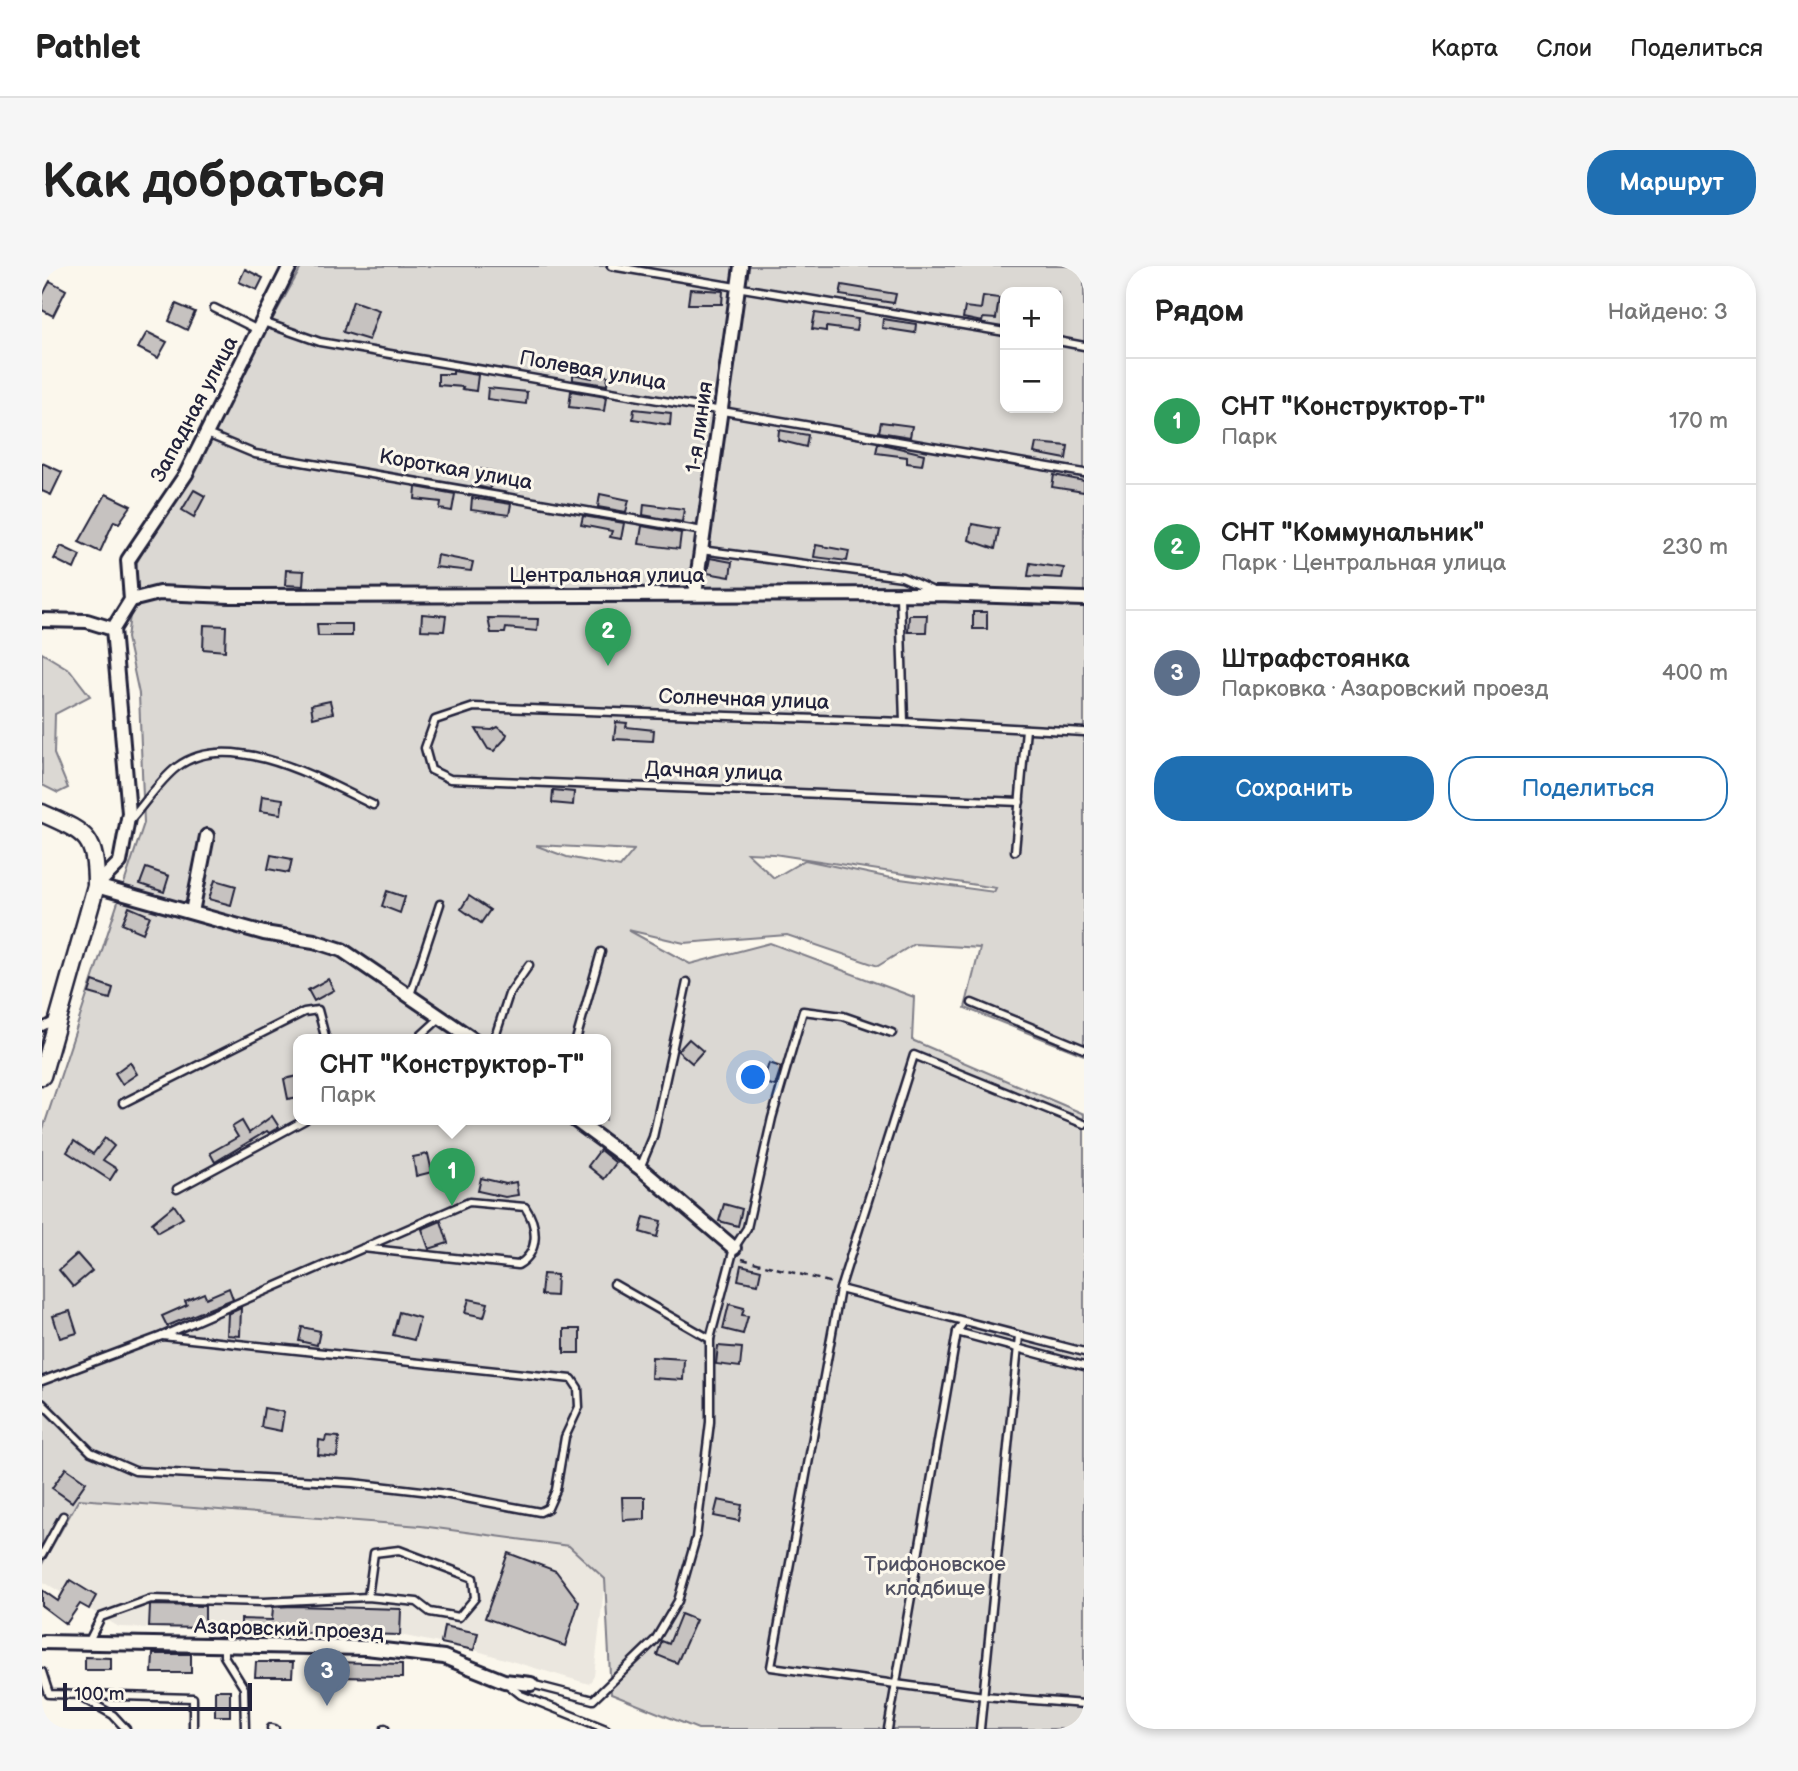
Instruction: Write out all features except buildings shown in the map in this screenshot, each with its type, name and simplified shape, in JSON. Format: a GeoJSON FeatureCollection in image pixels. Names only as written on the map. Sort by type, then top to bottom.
{"type":"FeatureCollection","features":[{"type":"Feature","properties":{"kind":"street","name":"Западная улица"},"geometry":{"type":"LineString","coordinates":[[131,600],[128,560],[186,474],[290,266]]}},
{"type":"Feature","properties":{"kind":"street","name":"1-я линия"},"geometry":{"type":"LineString","coordinates":[[695,594],[741,266]]}},
{"type":"Feature","properties":{"kind":"street","name":"Центральная улица"},"geometry":{"type":"LineString","coordinates":[[131,600],[159,593],[230,596],[938,594],[1084,599]]}},
{"type":"Feature","properties":{"kind":"street"},"geometry":{"type":"LineString","coordinates":[[96,886],[120,862],[129,813],[113,629],[131,600]]}},
{"type":"Feature","properties":{"kind":"street"},"geometry":{"type":"LineString","coordinates":[[42,620],[87,621],[113,629]]}},
{"type":"Feature","properties":{"kind":"street"},"geometry":{"type":"LineString","coordinates":[[42,813],[79,830],[96,853],[96,886],[42,1076]]}},
{"type":"Feature","properties":{"kind":"street"},"geometry":{"type":"LineString","coordinates":[[192,912],[207,836]]}},
{"type":"Feature","properties":{"kind":"street"},"geometry":{"type":"LineString","coordinates":[[96,886],[264,933],[329,945],[342,950],[465,1034]]}},
{"type":"Feature","properties":{"kind":"street"},"geometry":{"type":"LineString","coordinates":[[582,1125],[640,1168],[733,1252]]}},
{"type":"Feature","properties":{"kind":"street","name":"Азаровский проезд"},"geometry":{"type":"LineString","coordinates":[[42,1642],[366,1648],[444,1657],[504,1681],[531,1684]]}},
{"type":"Feature","properties":{"kind":"lane"},"geometry":{"type":"LineString","coordinates":[[611,266],[1000,331]]}},
{"type":"Feature","properties":{"kind":"lane","name":"Полевая улица"},"geometry":{"type":"LineString","coordinates":[[214,308],[261,326],[320,342],[1084,473]]}},
{"type":"Feature","properties":{"kind":"lane"},"geometry":{"type":"LineString","coordinates":[[1063,342],[1084,346]]}},
{"type":"Feature","properties":{"kind":"lane","name":"Короткая улица"},"geometry":{"type":"LineString","coordinates":[[205,433],[255,454],[703,531]]}},
{"type":"Feature","properties":{"kind":"lane"},"geometry":{"type":"LineString","coordinates":[[700,550],[902,577],[938,594]]}},
{"type":"Feature","properties":{"kind":"lane"},"geometry":{"type":"LineString","coordinates":[[900,596],[904,722]]}},
{"type":"Feature","properties":{"kind":"lane","name":"Солнечная улица"},"geometry":{"type":"LineString","coordinates":[[425,748],[435,720],[474,707],[904,722],[1084,732]]}},
{"type":"Feature","properties":{"kind":"lane"},"geometry":{"type":"LineString","coordinates":[[1015,851],[1026,729]]}},
{"type":"Feature","properties":{"kind":"lane","name":"Дачная улица"},"geometry":{"type":"LineString","coordinates":[[425,748],[431,770],[450,779],[1020,802]]}},
{"type":"Feature","properties":{"kind":"lane"},"geometry":{"type":"LineString","coordinates":[[127,823],[178,766],[213,751],[293,766],[373,805]]}},
{"type":"Feature","properties":{"kind":"lane"},"geometry":{"type":"LineString","coordinates":[[410,995],[440,904]]}},
{"type":"Feature","properties":{"kind":"lane"},"geometry":{"type":"LineString","coordinates":[[578,1034],[601,952]]}},
{"type":"Feature","properties":{"kind":"lane"},"geometry":{"type":"LineString","coordinates":[[496,1034],[509,994],[529,965]]}},
{"type":"Feature","properties":{"kind":"lane"},"geometry":{"type":"LineString","coordinates":[[640,1168],[653,1136],[687,982]]}},
{"type":"Feature","properties":{"kind":"lane"},"geometry":{"type":"LineString","coordinates":[[972,1003],[1084,1049]]}},
{"type":"Feature","properties":{"kind":"lane"},"geometry":{"type":"LineString","coordinates":[[123,1103],[304,1013],[318,1010],[324,1034]]}},
{"type":"Feature","properties":{"kind":"lane"},"geometry":{"type":"LineString","coordinates":[[531,1684],[593,1700],[655,1640],[678,1601],[696,1538],[710,1422],[710,1339],[733,1252],[747,1228],[772,1118],[803,1011],[843,1016],[892,1033]]}},
{"type":"Feature","properties":{"kind":"lane"},"geometry":{"type":"LineString","coordinates":[[423,1034],[441,1017]]}},
{"type":"Feature","properties":{"kind":"lane"},"geometry":{"type":"LineString","coordinates":[[42,1027],[60,1019]]}},
{"type":"Feature","properties":{"kind":"lane"},"geometry":{"type":"LineString","coordinates":[[1084,1124],[914,1055],[841,1287],[771,1667],[984,1696],[1084,1704]]}},
{"type":"Feature","properties":{"kind":"lane"},"geometry":{"type":"LineString","coordinates":[[177,1189],[296,1125]]}},
{"type":"Feature","properties":{"kind":"lane"},"geometry":{"type":"LineString","coordinates":[[42,1381],[162,1336],[363,1248],[469,1202],[525,1207],[534,1220],[535,1244],[529,1258],[518,1265],[363,1248]]}},
{"type":"Feature","properties":{"kind":"lane"},"geometry":{"type":"LineString","coordinates":[[614,1284],[710,1339]]}},
{"type":"Feature","properties":{"kind":"lane"},"geometry":{"type":"LineString","coordinates":[[841,1287],[963,1323],[1084,1352]]}},
{"type":"Feature","properties":{"kind":"lane"},"geometry":{"type":"LineString","coordinates":[[888,1729],[957,1332],[963,1323]]}},
{"type":"Feature","properties":{"kind":"lane"},"geometry":{"type":"LineString","coordinates":[[957,1332],[1084,1366]]}},
{"type":"Feature","properties":{"kind":"lane"},"geometry":{"type":"LineString","coordinates":[[42,1403],[92,1452],[135,1471],[354,1483],[439,1493],[540,1512],[548,1508],[556,1490],[565,1437],[579,1407],[578,1388],[572,1379],[162,1336]]}},
{"type":"Feature","properties":{"kind":"lane"},"geometry":{"type":"LineString","coordinates":[[980,1729],[1019,1336]]}},
{"type":"Feature","properties":{"kind":"lane"},"geometry":{"type":"LineString","coordinates":[[42,1555],[63,1516]]}},
{"type":"Feature","properties":{"kind":"lane"},"geometry":{"type":"LineString","coordinates":[[89,1643],[101,1617],[151,1599],[264,1602],[368,1597],[417,1602],[430,1612],[459,1617],[475,1598],[473,1578],[399,1550],[374,1553],[368,1597]]}},
{"type":"Feature","properties":{"kind":"lane"},"geometry":{"type":"LineString","coordinates":[[224,1646],[224,1656],[244,1688],[244,1729]]}},
{"type":"Feature","properties":{"kind":"lane"},"geometry":{"type":"LineString","coordinates":[[42,1672],[49,1694],[192,1698],[193,1729]]}},
{"type":"Feature","properties":{"kind":"lane"},"geometry":{"type":"LineString","coordinates":[[504,1681],[521,1695],[606,1729]]}},
{"type":"Feature","properties":{"kind":"lane"},"geometry":{"type":"LineString","coordinates":[[78,1695],[113,1716],[126,1729]]}},
{"type":"Feature","properties":{"kind":"path"},"geometry":{"type":"LineString","coordinates":[[733,1252],[841,1287]]}},
{"type":"Feature","properties":{"kind":"shaded area"},"geometry":{"type":"Polygon","coordinates":[[[79,1499],[421,1526],[569,1546],[605,1579],[594,1676],[589,1684],[474,1650],[400,1635],[119,1627],[42,1581],[42,1564],[79,1499]]]}},
{"type":"Feature","properties":{"kind":"green space","name":"Трифоновское кладбище"},"geometry":{"type":"Polygon","coordinates":[[[302,266],[1084,266],[1084,1055],[965,1008],[980,948],[914,944],[878,966],[787,935],[684,943],[628,930],[690,964],[770,943],[914,997],[912,1040],[1084,1114],[1084,1729],[698,1729],[611,1694],[605,1579],[569,1546],[421,1526],[79,1499],[42,1564],[42,1132],[144,823],[139,694],[127,638],[137,562],[302,266]],[[537,845],[567,857],[620,867],[634,850],[537,845]],[[747,853],[774,878],[805,860],[886,877],[994,892],[996,888],[774,854],[747,853]]]}},
{"type":"Feature","properties":{"kind":"green space"},"geometry":{"type":"Polygon","coordinates":[[[42,653],[70,670],[90,696],[55,714],[54,754],[68,788],[58,793],[42,785],[42,653]]]}},
{"type":"Feature","properties":{"kind":"place","name":"СНТ \"Коммунальник\""},"geometry":{"type":"Point","coordinates":[608,666]}},
{"type":"Feature","properties":{"kind":"place","name":"СНТ \"Конструктор-Т\""},"geometry":{"type":"Point","coordinates":[452,1206]}},
{"type":"Feature","properties":{"kind":"place","name":"Штрафстоянка"},"geometry":{"type":"Point","coordinates":[327,1706]}}]}
